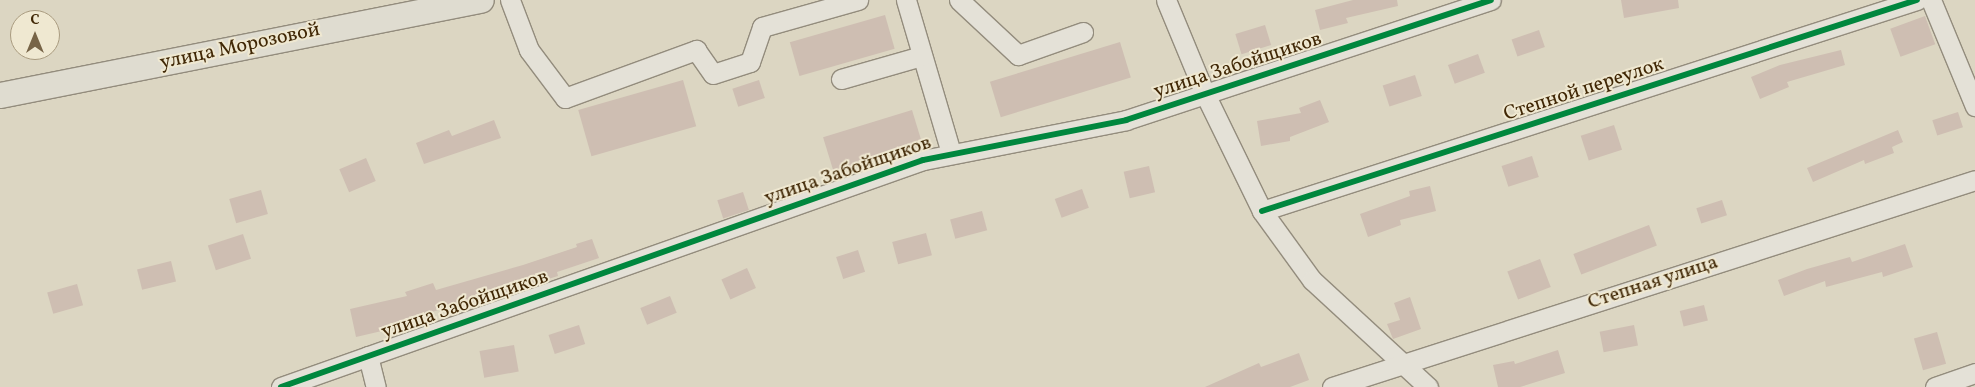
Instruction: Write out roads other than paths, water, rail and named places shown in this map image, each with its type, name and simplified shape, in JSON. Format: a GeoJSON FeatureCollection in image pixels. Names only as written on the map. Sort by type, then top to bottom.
{"type":"FeatureCollection","features":[{"type":"Feature","properties":{"kind":"main road","name":"улица Морозовой"},"geometry":{"type":"LineString","coordinates":[[0,95],[481,0]]}},
{"type":"Feature","properties":{"kind":"street"},"geometry":{"type":"LineString","coordinates":[[510,0],[530,50],[565,98],[696,50],[713,74],[750,62],[762,27],[858,0]]}},
{"type":"Feature","properties":{"kind":"street"},"geometry":{"type":"LineString","coordinates":[[906,0],[952,153]]}},
{"type":"Feature","properties":{"kind":"street"},"geometry":{"type":"LineString","coordinates":[[959,0],[1018,54],[1083,32]]}},
{"type":"Feature","properties":{"kind":"street"},"geometry":{"type":"LineString","coordinates":[[1166,0],[1205,94],[1262,211],[1312,280],[1428,387]]}},
{"type":"Feature","properties":{"kind":"street","name":"улица Забойщиков"},"geometry":{"type":"LineString","coordinates":[[281,387],[923,160],[1126,120],[1492,0]]}},
{"type":"Feature","properties":{"kind":"street","name":"Степной переулок"},"geometry":{"type":"LineString","coordinates":[[1262,211],[1917,0]]}},
{"type":"Feature","properties":{"kind":"street"},"geometry":{"type":"LineString","coordinates":[[1931,0],[1975,106]]}},
{"type":"Feature","properties":{"kind":"street"},"geometry":{"type":"LineString","coordinates":[[841,79],[922,56]]}},
{"type":"Feature","properties":{"kind":"street","name":"Степная улица"},"geometry":{"type":"LineString","coordinates":[[1332,387],[1402,362],[1975,180]]}},
{"type":"Feature","properties":{"kind":"street"},"geometry":{"type":"LineString","coordinates":[[368,356],[376,387]]}},
{"type":"Feature","properties":{"kind":"street"},"geometry":{"type":"LineString","coordinates":[[1935,387],[1975,373]]}}]}
